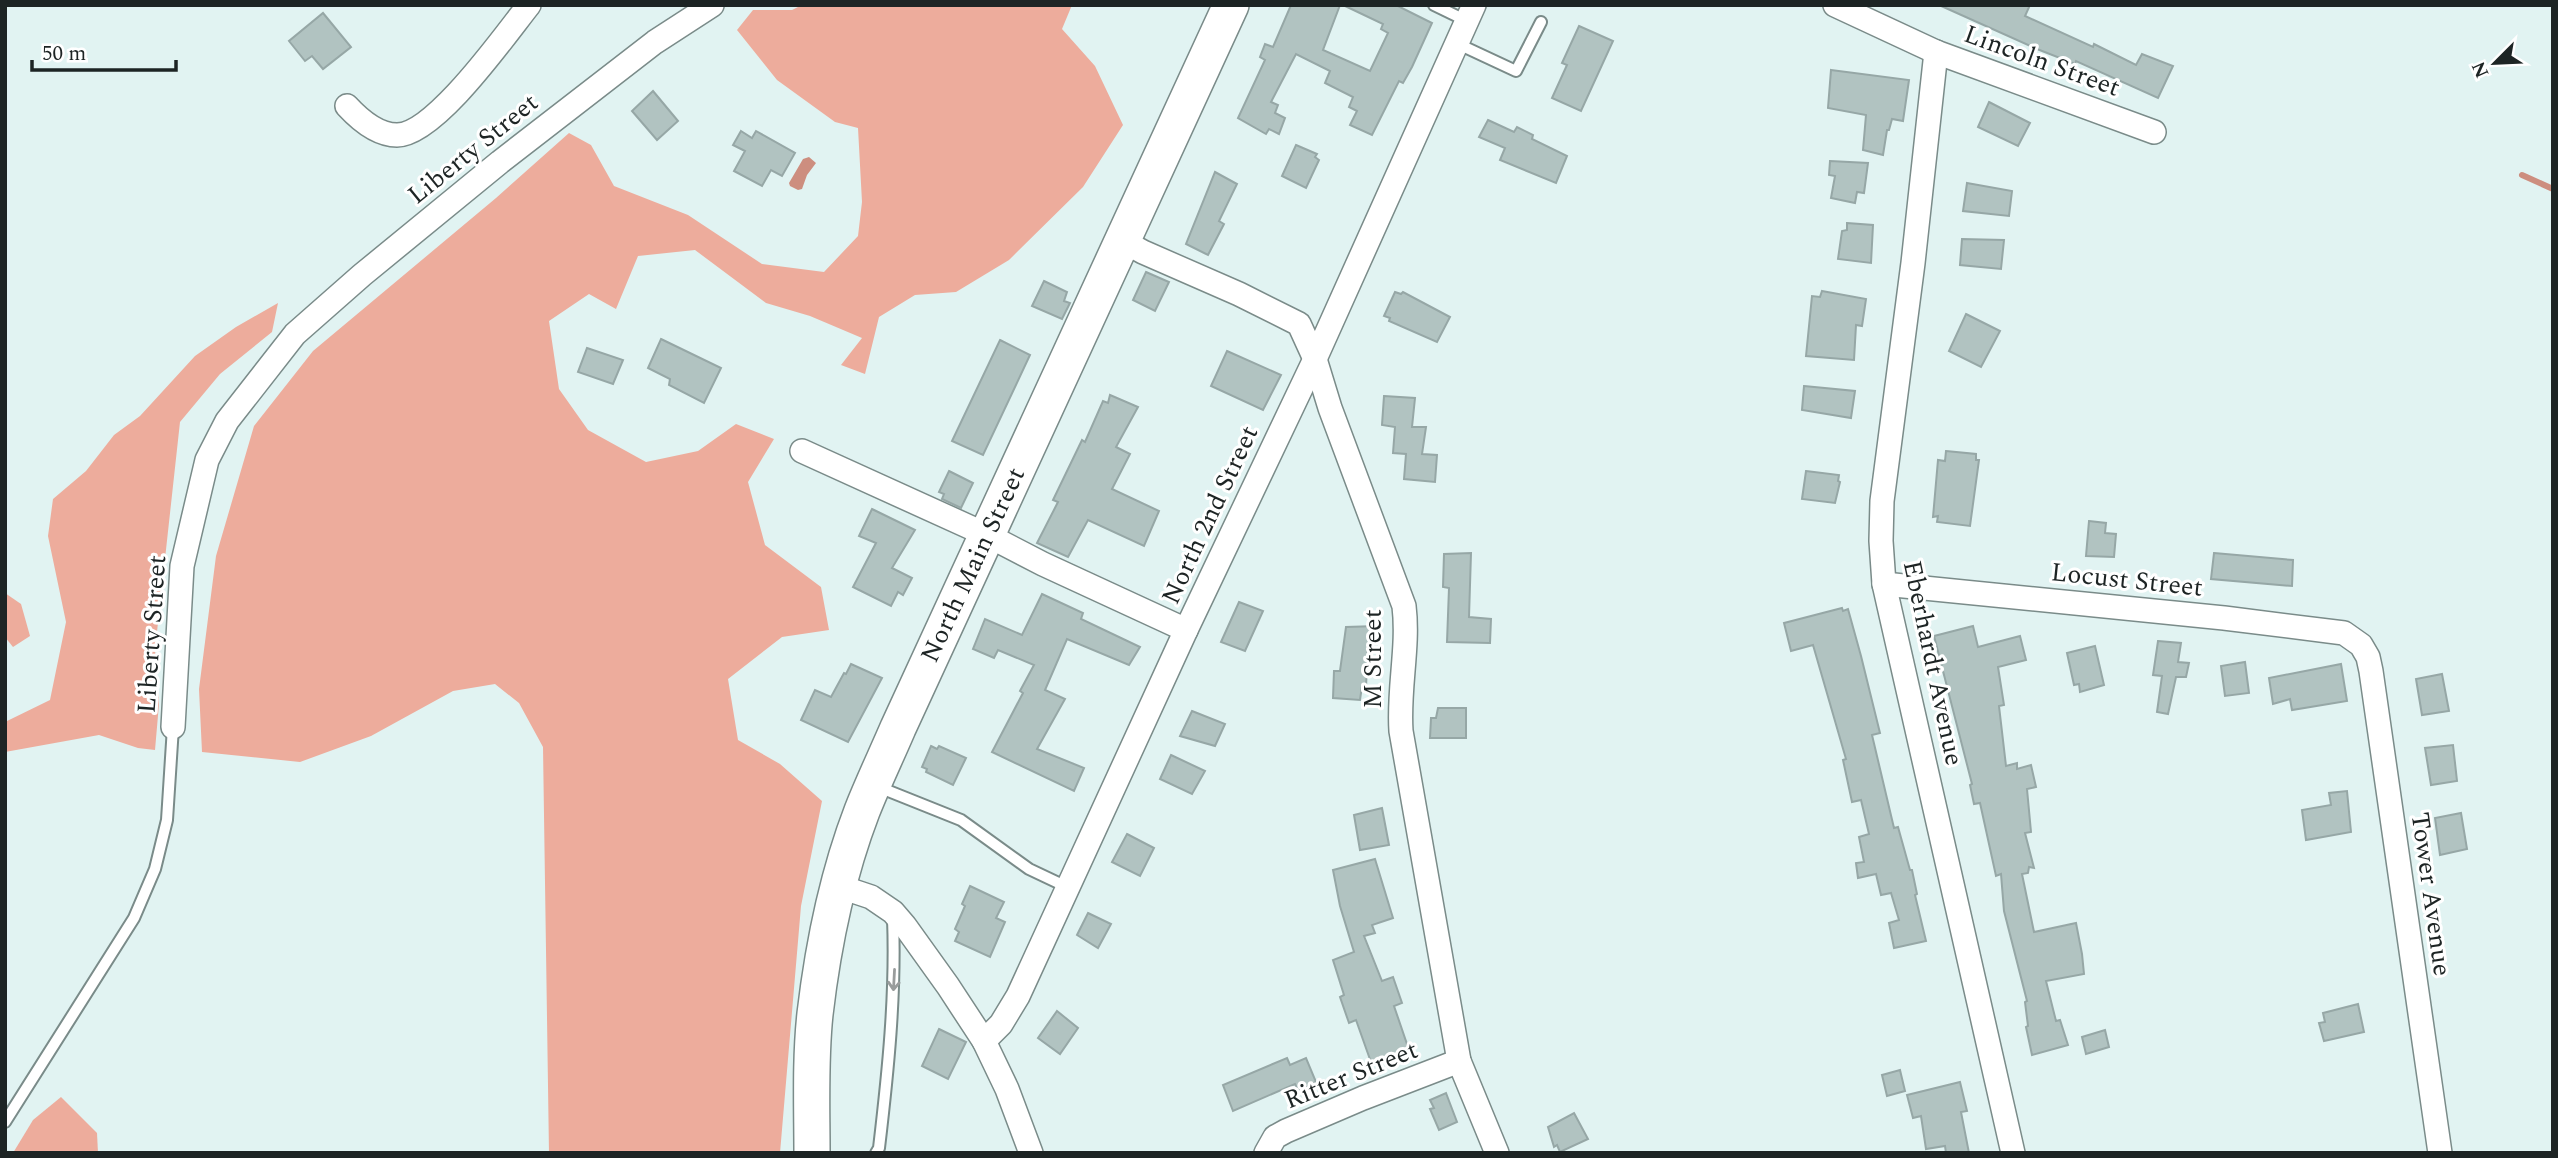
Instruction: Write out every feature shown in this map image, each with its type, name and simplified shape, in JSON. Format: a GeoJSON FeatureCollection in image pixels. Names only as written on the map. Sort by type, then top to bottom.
{"type":"FeatureCollection","features":[{"type":"Feature","properties":{"kind":"main road","name":"North Main Street"},"geometry":{"type":"LineString","coordinates":[[812,1153],[814,1017],[838,886],[861,813],[1231,5]]}},
{"type":"Feature","properties":{"kind":"street"},"geometry":{"type":"LineString","coordinates":[[347,106],[361,120],[385,133],[397,135],[424,125],[488,57],[529,5]]}},
{"type":"Feature","properties":{"kind":"street","name":"Liberty Street"},"geometry":{"type":"LineString","coordinates":[[173,727],[182,566],[207,460],[227,421],[295,334],[362,275],[500,162],[655,42],[712,5]]}},
{"type":"Feature","properties":{"kind":"street","name":"Lincoln Street"},"geometry":{"type":"LineString","coordinates":[[1835,5],[1936,52],[2154,132]]}},
{"type":"Feature","properties":{"kind":"street","name":"North 2nd Street"},"geometry":{"type":"LineString","coordinates":[[984,1041],[1001,1024],[1018,996],[1186,630],[1315,359],[1471,13]]}},
{"type":"Feature","properties":{"kind":"street","name":"Eberhardt Avenue"},"geometry":{"type":"LineString","coordinates":[[1936,52],[1913,263],[1882,501],[1884,584],[2013,1153]]}},
{"type":"Feature","properties":{"kind":"street","name":"M Street"},"geometry":{"type":"LineString","coordinates":[[1123,241],[1239,293],[1299,324],[1315,359],[1330,408],[1404,606],[1406,622],[1399,704],[1401,731],[1459,1061],[1497,1153]]}},
{"type":"Feature","properties":{"kind":"street"},"geometry":{"type":"LineString","coordinates":[[802,451],[1186,630]]}},
{"type":"Feature","properties":{"kind":"street","name":"Locust Street"},"geometry":{"type":"LineString","coordinates":[[1884,584],[2224,618],[2344,633],[2361,645]]}},
{"type":"Feature","properties":{"kind":"street","name":"Tower Avenue"},"geometry":{"type":"LineString","coordinates":[[2361,645],[2368,657],[2371,671],[2440,1153]]}},
{"type":"Feature","properties":{"kind":"street"},"geometry":{"type":"LineString","coordinates":[[838,886],[871,897],[893,912],[948,986],[984,1041],[1007,1089],[1031,1153]]}},
{"type":"Feature","properties":{"kind":"street","name":"Ritter Street"},"geometry":{"type":"LineString","coordinates":[[1267,1150],[1275,1137],[1286,1131],[1459,1061]]}},
{"type":"Feature","properties":{"kind":"lane"},"geometry":{"type":"LineString","coordinates":[[1434,5],[1471,13]]}},
{"type":"Feature","properties":{"kind":"lane"},"geometry":{"type":"LineString","coordinates":[[1456,43],[1516,71],[1541,22]]}},
{"type":"Feature","properties":{"kind":"lane","name":"Liberty Street"},"geometry":{"type":"LineString","coordinates":[[5,1122],[134,918],[155,869],[167,820],[173,727]]}},
{"type":"Feature","properties":{"kind":"lane"},"geometry":{"type":"LineString","coordinates":[[873,784],[961,820],[1029,869],[1067,887]]}},
{"type":"Feature","properties":{"kind":"lane"},"geometry":{"type":"LineString","coordinates":[[876,1153],[879,1148],[891,1033],[893,912]]}},
{"type":"Feature","properties":{"kind":"shaded area"},"geometry":{"type":"Polygon","coordinates":[[[802,5],[1072,5],[1062,29],[1095,66],[1123,125],[1083,187],[1009,260],[956,292],[915,295],[879,317],[865,374],[841,365],[862,338],[810,316],[766,303],[695,250],[638,256],[616,309],[589,294],[549,321],[559,389],[588,430],[646,462],[698,451],[736,424],[774,439],[748,482],[765,545],[821,587],[829,630],[782,637],[728,679],[738,740],[780,764],[822,801],[801,906],[780,1153],[549,1153],[543,747],[519,703],[495,684],[453,691],[371,736],[300,762],[202,752],[199,689],[216,556],[254,426],[313,351],[496,198],[569,133],[591,145],[614,186],[688,215],[762,264],[824,272],[858,236],[862,202],[858,128],[835,122],[777,80],[737,30],[753,10],[792,10],[802,5]]]}},
{"type":"Feature","properties":{"kind":"shaded area"},"geometry":{"type":"Polygon","coordinates":[[[809,157],[816,163],[807,175],[802,189],[798,190],[789,183],[803,159],[809,157]]]}},
{"type":"Feature","properties":{"kind":"shaded area"},"geometry":{"type":"Polygon","coordinates":[[[278,303],[272,332],[220,374],[180,422],[155,650],[159,704],[155,750],[138,748],[99,735],[5,752],[5,722],[50,700],[66,622],[48,536],[53,499],[86,471],[114,435],[140,416],[195,356],[236,327],[278,303]]]}},
{"type":"Feature","properties":{"kind":"shaded area"},"geometry":{"type":"Polygon","coordinates":[[[5,593],[21,604],[30,636],[13,647],[5,637],[5,593]]]}},
{"type":"Feature","properties":{"kind":"shaded area"},"geometry":{"type":"Polygon","coordinates":[[[61,1097],[97,1133],[98,1153],[13,1153],[33,1120],[61,1097]]]}},
{"type":"Feature","properties":{"kind":"building"},"geometry":{"type":"Polygon","coordinates":[[[1291,5],[1340,5],[1323,50],[1370,71],[1388,33],[1381,29],[1383,24],[1343,5],[1396,5],[1432,23],[1412,67],[1403,83],[1399,81],[1372,135],[1350,125],[1357,111],[1349,107],[1353,97],[1325,83],[1330,71],[1296,54],[1271,102],[1278,105],[1275,113],[1285,118],[1279,134],[1269,129],[1266,134],[1238,118],[1265,60],[1260,57],[1265,44],[1273,47],[1291,5]]]}},
{"type":"Feature","properties":{"kind":"building"},"geometry":{"type":"Polygon","coordinates":[[[1939,5],[2030,5],[2025,16],[2093,47],[2094,44],[2136,65],[2142,54],[2173,66],[2158,98],[2076,61],[2075,64],[2037,49],[1939,5]]]}},
{"type":"Feature","properties":{"kind":"building"},"geometry":{"type":"Polygon","coordinates":[[[323,13],[351,47],[323,69],[312,56],[305,61],[289,41],[323,13]]]}},
{"type":"Feature","properties":{"kind":"building"},"geometry":{"type":"Polygon","coordinates":[[[1579,26],[1613,41],[1581,111],[1552,98],[1567,65],[1562,63],[1579,26]]]}},
{"type":"Feature","properties":{"kind":"building"},"geometry":{"type":"Polygon","coordinates":[[[1831,70],[1909,80],[1903,121],[1892,119],[1887,130],[1883,155],[1863,150],[1866,115],[1828,108],[1831,70]]]}},
{"type":"Feature","properties":{"kind":"building"},"geometry":{"type":"Polygon","coordinates":[[[653,91],[678,121],[657,140],[632,111],[653,91]]]}},
{"type":"Feature","properties":{"kind":"building"},"geometry":{"type":"Polygon","coordinates":[[[1989,102],[2030,123],[2018,146],[1978,127],[1989,102]]]}},
{"type":"Feature","properties":{"kind":"building"},"geometry":{"type":"Polygon","coordinates":[[[1488,120],[1514,132],[1517,127],[1533,135],[1532,139],[1567,156],[1556,183],[1500,160],[1505,148],[1479,137],[1488,120]]]}},
{"type":"Feature","properties":{"kind":"building"},"geometry":{"type":"Polygon","coordinates":[[[741,131],[752,138],[756,131],[795,153],[782,176],[771,170],[762,186],[734,171],[745,151],[733,145],[741,131]]]}},
{"type":"Feature","properties":{"kind":"building"},"geometry":{"type":"Polygon","coordinates":[[[1296,145],[1317,154],[1315,157],[1319,160],[1306,188],[1282,176],[1296,145]]]}},
{"type":"Feature","properties":{"kind":"building"},"geometry":{"type":"Polygon","coordinates":[[[1830,161],[1868,163],[1864,193],[1857,192],[1855,203],[1831,198],[1835,176],[1829,175],[1830,161]]]}},
{"type":"Feature","properties":{"kind":"building"},"geometry":{"type":"Polygon","coordinates":[[[1215,172],[1237,184],[1219,221],[1224,224],[1208,255],[1186,244],[1215,172]]]}},
{"type":"Feature","properties":{"kind":"building"},"geometry":{"type":"Polygon","coordinates":[[[1967,183],[2012,191],[2009,216],[1963,211],[1967,183]]]}},
{"type":"Feature","properties":{"kind":"building"},"geometry":{"type":"Polygon","coordinates":[[[1847,223],[1873,225],[1871,263],[1838,259],[1842,231],[1847,230],[1847,223]]]}},
{"type":"Feature","properties":{"kind":"building"},"geometry":{"type":"Polygon","coordinates":[[[1962,239],[2004,240],[2001,269],[1960,265],[1962,239]]]}},
{"type":"Feature","properties":{"kind":"building"},"geometry":{"type":"Polygon","coordinates":[[[1146,272],[1169,282],[1155,311],[1133,300],[1146,272]]]}},
{"type":"Feature","properties":{"kind":"building"},"geometry":{"type":"Polygon","coordinates":[[[1044,281],[1067,292],[1064,301],[1070,303],[1062,319],[1032,306],[1044,281]]]}},
{"type":"Feature","properties":{"kind":"building"},"geometry":{"type":"Polygon","coordinates":[[[1822,291],[1866,299],[1862,326],[1856,325],[1854,360],[1806,356],[1812,296],[1820,297],[1822,291]]]}},
{"type":"Feature","properties":{"kind":"building"},"geometry":{"type":"Polygon","coordinates":[[[1395,292],[1403,292],[1450,317],[1437,342],[1389,321],[1390,318],[1384,316],[1395,292]]]}},
{"type":"Feature","properties":{"kind":"building"},"geometry":{"type":"Polygon","coordinates":[[[1966,314],[2000,331],[1981,367],[1949,351],[1966,314]]]}},
{"type":"Feature","properties":{"kind":"building"},"geometry":{"type":"Polygon","coordinates":[[[661,339],[721,368],[704,403],[669,385],[670,379],[648,368],[661,339]]]}},
{"type":"Feature","properties":{"kind":"building"},"geometry":{"type":"Polygon","coordinates":[[[1000,340],[1030,355],[983,455],[952,441],[1000,340]]]}},
{"type":"Feature","properties":{"kind":"building"},"geometry":{"type":"Polygon","coordinates":[[[587,348],[623,360],[613,384],[578,372],[587,348]]]}},
{"type":"Feature","properties":{"kind":"building"},"geometry":{"type":"Polygon","coordinates":[[[1227,351],[1281,375],[1263,410],[1211,386],[1227,351]]]}},
{"type":"Feature","properties":{"kind":"building"},"geometry":{"type":"Polygon","coordinates":[[[1804,386],[1855,391],[1851,418],[1802,410],[1804,386]]]}},
{"type":"Feature","properties":{"kind":"building"},"geometry":{"type":"Polygon","coordinates":[[[1110,395],[1138,407],[1116,447],[1130,454],[1112,489],[1159,511],[1144,546],[1088,520],[1068,557],[1037,543],[1058,502],[1053,500],[1082,440],[1085,442],[1103,401],[1108,403],[1110,395]]]}},
{"type":"Feature","properties":{"kind":"building"},"geometry":{"type":"Polygon","coordinates":[[[1384,396],[1415,398],[1412,427],[1426,427],[1422,454],[1437,455],[1435,482],[1404,479],[1406,454],[1393,453],[1395,427],[1382,425],[1384,396]]]}},
{"type":"Feature","properties":{"kind":"building"},"geometry":{"type":"Polygon","coordinates":[[[1946,451],[1976,454],[1976,460],[1979,460],[1970,526],[1937,522],[1938,516],[1933,517],[1938,460],[1945,461],[1946,451]]]}},
{"type":"Feature","properties":{"kind":"building"},"geometry":{"type":"Polygon","coordinates":[[[949,471],[973,483],[961,508],[942,499],[944,494],[939,492],[949,471]]]}},
{"type":"Feature","properties":{"kind":"building"},"geometry":{"type":"Polygon","coordinates":[[[1806,471],[1839,475],[1835,503],[1802,499],[1806,471]]]}},
{"type":"Feature","properties":{"kind":"building"},"geometry":{"type":"Polygon","coordinates":[[[872,509],[915,530],[892,568],[912,578],[903,595],[898,592],[891,606],[853,587],[876,543],[859,536],[872,509]]]}},
{"type":"Feature","properties":{"kind":"building"},"geometry":{"type":"Polygon","coordinates":[[[2089,521],[2106,523],[2105,533],[2116,534],[2114,557],[2086,556],[2089,521]]]}},
{"type":"Feature","properties":{"kind":"building"},"geometry":{"type":"Polygon","coordinates":[[[1471,553],[1469,617],[1491,619],[1490,643],[1447,642],[1449,588],[1443,587],[1444,554],[1471,553]]]}},
{"type":"Feature","properties":{"kind":"building"},"geometry":{"type":"Polygon","coordinates":[[[2214,553],[2293,560],[2292,586],[2211,579],[2214,553]]]}},
{"type":"Feature","properties":{"kind":"building"},"geometry":{"type":"Polygon","coordinates":[[[1042,594],[1083,613],[1081,619],[1140,647],[1129,665],[1067,639],[1045,690],[1065,699],[1037,749],[1084,768],[1074,791],[992,752],[1023,693],[1020,691],[1034,665],[998,650],[994,658],[973,649],[985,619],[1022,635],[1042,594]]]}},
{"type":"Feature","properties":{"kind":"building"},"geometry":{"type":"Polygon","coordinates":[[[1239,602],[1263,611],[1245,651],[1221,642],[1239,602]]]}},
{"type":"Feature","properties":{"kind":"building"},"geometry":{"type":"Polygon","coordinates":[[[1842,608],[1843,611],[1848,609],[1861,656],[1880,733],[1872,735],[1894,828],[1898,827],[1912,870],[1926,941],[1894,948],[1889,923],[1899,920],[1891,893],[1881,895],[1876,874],[1858,878],[1856,863],[1864,862],[1859,837],[1869,834],[1861,800],[1852,802],[1843,760],[1846,759],[1813,645],[1791,651],[1784,623],[1842,608]]]}},
{"type":"Feature","properties":{"kind":"building"},"geometry":{"type":"Polygon","coordinates":[[[1377,626],[1377,642],[1368,643],[1366,687],[1362,686],[1360,700],[1333,698],[1334,671],[1340,671],[1346,627],[1377,626]]]}},
{"type":"Feature","properties":{"kind":"building"},"geometry":{"type":"Polygon","coordinates":[[[1973,626],[1978,647],[2020,636],[2026,660],[1998,667],[2004,705],[1999,706],[2006,766],[2017,763],[2017,769],[2031,765],[2036,787],[2027,789],[2031,832],[2025,833],[2034,868],[2029,867],[2028,873],[2022,874],[2034,932],[2076,923],[2082,954],[2084,974],[2046,981],[2056,1021],[2060,1020],[2068,1045],[2032,1055],[2026,1027],[2027,1001],[2004,911],[2001,874],[1996,876],[1980,803],[1974,804],[1972,784],[1934,636],[1973,626]]]}},
{"type":"Feature","properties":{"kind":"building"},"geometry":{"type":"Polygon","coordinates":[[[2158,641],[2181,643],[2178,662],[2189,663],[2186,677],[2176,677],[2168,714],[2157,712],[2162,676],[2153,675],[2158,641]]]}},
{"type":"Feature","properties":{"kind":"building"},"geometry":{"type":"Polygon","coordinates":[[[2095,646],[2104,685],[2080,692],[2079,684],[2074,685],[2067,653],[2095,646]]]}},
{"type":"Feature","properties":{"kind":"building"},"geometry":{"type":"Polygon","coordinates":[[[2245,662],[2249,693],[2225,696],[2221,666],[2245,662]]]}},
{"type":"Feature","properties":{"kind":"building"},"geometry":{"type":"Polygon","coordinates":[[[851,664],[882,678],[848,742],[801,720],[815,690],[831,697],[851,664]]]}},
{"type":"Feature","properties":{"kind":"building"},"geometry":{"type":"Polygon","coordinates":[[[2341,664],[2347,701],[2292,710],[2290,699],[2273,704],[2269,678],[2341,664]]]}},
{"type":"Feature","properties":{"kind":"building"},"geometry":{"type":"Polygon","coordinates":[[[2442,674],[2449,711],[2422,715],[2416,679],[2442,674]]]}},
{"type":"Feature","properties":{"kind":"building"},"geometry":{"type":"Polygon","coordinates":[[[1438,708],[1466,708],[1466,738],[1430,738],[1431,718],[1436,718],[1438,708]]]}},
{"type":"Feature","properties":{"kind":"building"},"geometry":{"type":"Polygon","coordinates":[[[1192,711],[1225,724],[1215,746],[1180,736],[1192,711]]]}},
{"type":"Feature","properties":{"kind":"building"},"geometry":{"type":"Polygon","coordinates":[[[2453,745],[2457,781],[2431,785],[2425,748],[2453,745]]]}},
{"type":"Feature","properties":{"kind":"building"},"geometry":{"type":"Polygon","coordinates":[[[931,746],[937,749],[939,746],[966,758],[953,785],[926,772],[927,769],[922,767],[931,746]]]}},
{"type":"Feature","properties":{"kind":"building"},"geometry":{"type":"Polygon","coordinates":[[[1171,755],[1205,771],[1192,794],[1160,779],[1171,755]]]}},
{"type":"Feature","properties":{"kind":"building"},"geometry":{"type":"Polygon","coordinates":[[[2347,791],[2351,832],[2306,840],[2302,810],[2331,805],[2329,793],[2347,791]]]}},
{"type":"Feature","properties":{"kind":"building"},"geometry":{"type":"Polygon","coordinates":[[[1382,808],[1389,845],[1360,850],[1354,815],[1382,808]]]}},
{"type":"Feature","properties":{"kind":"building"},"geometry":{"type":"Polygon","coordinates":[[[2461,813],[2467,849],[2440,855],[2435,818],[2461,813]]]}},
{"type":"Feature","properties":{"kind":"building"},"geometry":{"type":"Polygon","coordinates":[[[1127,834],[1154,848],[1140,876],[1112,862],[1127,834]]]}},
{"type":"Feature","properties":{"kind":"building"},"geometry":{"type":"Polygon","coordinates":[[[1375,859],[1393,918],[1372,925],[1375,933],[1364,936],[1382,981],[1393,977],[1402,1003],[1394,1006],[1409,1050],[1372,1065],[1356,1020],[1349,1023],[1340,997],[1344,995],[1333,960],[1354,952],[1340,906],[1333,870],[1375,859]]]}},
{"type":"Feature","properties":{"kind":"building"},"geometry":{"type":"Polygon","coordinates":[[[970,886],[1004,902],[996,918],[1005,922],[990,957],[955,941],[959,932],[955,929],[970,886]]]}},
{"type":"Feature","properties":{"kind":"building"},"geometry":{"type":"Polygon","coordinates":[[[1088,913],[1111,924],[1098,948],[1077,935],[1088,913]]]}},
{"type":"Feature","properties":{"kind":"building"},"geometry":{"type":"Polygon","coordinates":[[[2358,1004],[2364,1032],[2324,1041],[2319,1023],[2325,1022],[2323,1013],[2358,1004]]]}},
{"type":"Feature","properties":{"kind":"building"},"geometry":{"type":"Polygon","coordinates":[[[1057,1011],[1078,1028],[1060,1054],[1038,1038],[1057,1011]]]}},
{"type":"Feature","properties":{"kind":"building"},"geometry":{"type":"Polygon","coordinates":[[[939,1029],[966,1042],[948,1079],[922,1066],[939,1029]]]}},
{"type":"Feature","properties":{"kind":"building"},"geometry":{"type":"Polygon","coordinates":[[[2105,1030],[2109,1047],[2086,1054],[2082,1037],[2105,1030]]]}},
{"type":"Feature","properties":{"kind":"building"},"geometry":{"type":"Polygon","coordinates":[[[1287,1058],[1290,1065],[1306,1058],[1316,1082],[1298,1091],[1295,1084],[1233,1111],[1223,1085],[1287,1058]]]}},
{"type":"Feature","properties":{"kind":"building"},"geometry":{"type":"Polygon","coordinates":[[[1900,1070],[1905,1091],[1887,1096],[1882,1075],[1900,1070]]]}},
{"type":"Feature","properties":{"kind":"building"},"geometry":{"type":"Polygon","coordinates":[[[1960,1082],[1967,1111],[1961,1112],[1969,1153],[1946,1153],[1945,1146],[1926,1149],[1921,1116],[1913,1118],[1907,1095],[1960,1082]]]}},
{"type":"Feature","properties":{"kind":"building"},"geometry":{"type":"Polygon","coordinates":[[[1446,1093],[1457,1122],[1439,1130],[1430,1109],[1434,1108],[1430,1100],[1446,1093]]]}},
{"type":"Feature","properties":{"kind":"building"},"geometry":{"type":"Polygon","coordinates":[[[1574,1113],[1588,1139],[1560,1152],[1557,1145],[1554,1147],[1548,1127],[1574,1113]]]}},
{"type":"Feature","properties":{"kind":"waterway"},"geometry":{"type":"LineString","coordinates":[[2522,175],[2553,189]]}}]}
